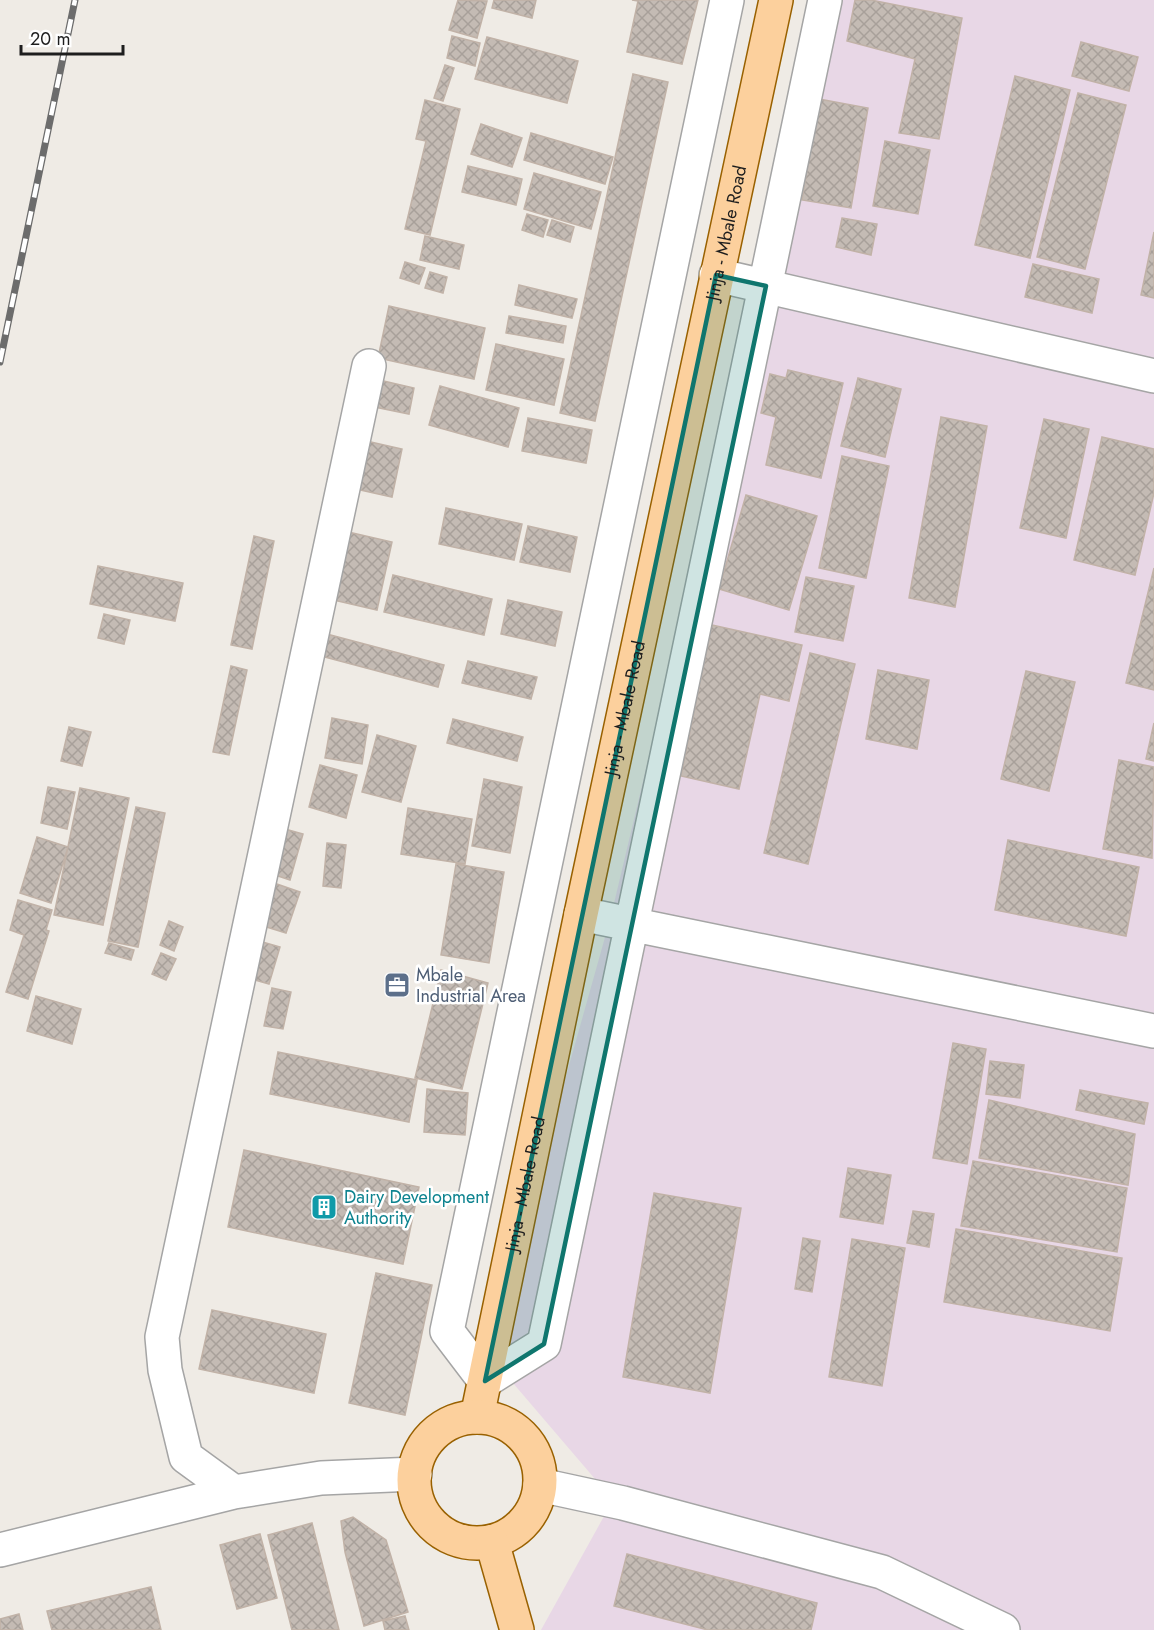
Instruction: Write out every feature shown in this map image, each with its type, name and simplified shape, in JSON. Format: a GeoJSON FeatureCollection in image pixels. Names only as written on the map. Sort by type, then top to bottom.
{"type":"FeatureCollection","features":[{"type":"Feature","properties":{"kind":"main road","name":"Jinja - Mbale Road"},"geometry":{"type":"LineString","coordinates":[[477,1417],[581,914],[776,0]]}},
{"type":"Feature","properties":{"kind":"main road"},"geometry":{"type":"LineString","coordinates":[[477,1417],[502,1421],[519,1432],[531,1447],[539,1466],[540,1485],[535,1505],[525,1521],[510,1534],[492,1542],[472,1543],[453,1538],[436,1528],[424,1512],[416,1494],[415,1474],[419,1455],[429,1438],[445,1425],[463,1418],[477,1417]]}},
{"type":"Feature","properties":{"kind":"main road"},"geometry":{"type":"LineString","coordinates":[[492,1542],[517,1630]]}},
{"type":"Feature","properties":{"kind":"street"},"geometry":{"type":"LineString","coordinates":[[727,0],[447,1331],[485,1381],[544,1344],[825,0]]}},
{"type":"Feature","properties":{"kind":"street"},"geometry":{"type":"LineString","coordinates":[[716,275],[1154,376]]}},
{"type":"Feature","properties":{"kind":"street"},"geometry":{"type":"LineString","coordinates":[[234,1492],[186,1457],[165,1370],[162,1337],[369,366]]}},
{"type":"Feature","properties":{"kind":"street"},"geometry":{"type":"LineString","coordinates":[[581,914],[1154,1032]]}},
{"type":"Feature","properties":{"kind":"street"},"geometry":{"type":"LineString","coordinates":[[0,1550],[234,1492],[321,1478],[415,1474]]}},
{"type":"Feature","properties":{"kind":"street"},"geometry":{"type":"LineString","coordinates":[[540,1485],[623,1503],[882,1572],[1003,1630]]}},
{"type":"Feature","properties":{"kind":"highlighted area"},"geometry":{"type":"Polygon","coordinates":[[[716,275],[766,286],[544,1344],[485,1381],[716,275]]]}},
{"type":"Feature","properties":{"kind":"shaded area"},"geometry":{"type":"Polygon","coordinates":[[[829,0],[1154,0],[1154,1630],[541,1630],[613,1500],[488,1354],[611,916],[829,0]]]}},
{"type":"Feature","properties":{"kind":"building"},"geometry":{"type":"Polygon","coordinates":[[[458,0],[487,1],[477,38],[449,30],[458,0]]]}},
{"type":"Feature","properties":{"kind":"building"},"geometry":{"type":"Polygon","coordinates":[[[494,0],[536,0],[532,18],[492,8],[494,0]]]}},
{"type":"Feature","properties":{"kind":"building"},"geometry":{"type":"Polygon","coordinates":[[[632,0],[698,0],[682,64],[627,52],[638,1],[632,0]]]}},
{"type":"Feature","properties":{"kind":"building"},"geometry":{"type":"Polygon","coordinates":[[[855,0],[871,0],[962,18],[939,139],[899,133],[915,59],[847,41],[855,0]]]}},
{"type":"Feature","properties":{"kind":"building"},"geometry":{"type":"Polygon","coordinates":[[[452,36],[480,43],[475,66],[447,58],[452,36]]]}},
{"type":"Feature","properties":{"kind":"building"},"geometry":{"type":"Polygon","coordinates":[[[487,37],[578,61],[567,103],[475,79],[487,37]]]}},
{"type":"Feature","properties":{"kind":"building"},"geometry":{"type":"Polygon","coordinates":[[[1081,42],[1138,57],[1129,91],[1072,76],[1081,42]]]}},
{"type":"Feature","properties":{"kind":"building"},"geometry":{"type":"Polygon","coordinates":[[[445,65],[454,68],[443,101],[434,98],[445,65]]]}},
{"type":"Feature","properties":{"kind":"building"},"geometry":{"type":"Polygon","coordinates":[[[633,74],[668,82],[595,421],[560,413],[633,74]]]}},
{"type":"Feature","properties":{"kind":"building"},"geometry":{"type":"Polygon","coordinates":[[[1015,76],[1070,90],[1030,258],[975,245],[1015,76]]]}},
{"type":"Feature","properties":{"kind":"building"},"geometry":{"type":"Polygon","coordinates":[[[1078,93],[1126,105],[1085,269],[1037,257],[1078,93]]]}},
{"type":"Feature","properties":{"kind":"building"},"geometry":{"type":"Polygon","coordinates":[[[819,99],[868,108],[851,208],[802,200],[819,99]]]}},
{"type":"Feature","properties":{"kind":"building"},"geometry":{"type":"Polygon","coordinates":[[[425,100],[460,109],[430,235],[405,229],[426,141],[416,139],[425,100]]]}},
{"type":"Feature","properties":{"kind":"building"},"geometry":{"type":"Polygon","coordinates":[[[481,124],[522,138],[512,167],[471,154],[481,124]]]}},
{"type":"Feature","properties":{"kind":"building"},"geometry":{"type":"Polygon","coordinates":[[[531,133],[613,157],[605,184],[524,160],[531,133]]]}},
{"type":"Feature","properties":{"kind":"building"},"geometry":{"type":"Polygon","coordinates":[[[885,141],[930,150],[918,214],[873,206],[885,141]]]}},
{"type":"Feature","properties":{"kind":"building"},"geometry":{"type":"Polygon","coordinates":[[[468,166],[522,179],[516,205],[462,192],[468,166]]]}},
{"type":"Feature","properties":{"kind":"building"},"geometry":{"type":"Polygon","coordinates":[[[534,173],[601,192],[591,229],[524,209],[534,173]]]}},
{"type":"Feature","properties":{"kind":"building"},"geometry":{"type":"Polygon","coordinates":[[[527,214],[548,220],[543,237],[522,230],[527,214]]]}},
{"type":"Feature","properties":{"kind":"building"},"geometry":{"type":"Polygon","coordinates":[[[842,218],[877,224],[871,255],[836,247],[842,218]]]}},
{"type":"Feature","properties":{"kind":"building"},"geometry":{"type":"Polygon","coordinates":[[[552,220],[574,227],[570,242],[547,235],[552,220]]]}},
{"type":"Feature","properties":{"kind":"building"},"geometry":{"type":"Polygon","coordinates":[[[1154,232],[1154,298],[1141,295],[1154,232]]]}},
{"type":"Feature","properties":{"kind":"building"},"geometry":{"type":"Polygon","coordinates":[[[425,236],[464,245],[459,269],[420,260],[425,236]]]}},
{"type":"Feature","properties":{"kind":"building"},"geometry":{"type":"Polygon","coordinates":[[[405,262],[425,268],[419,284],[400,278],[405,262]]]}},
{"type":"Feature","properties":{"kind":"building"},"geometry":{"type":"Polygon","coordinates":[[[1033,264],[1099,279],[1092,313],[1025,297],[1033,264]]]}},
{"type":"Feature","properties":{"kind":"building"},"geometry":{"type":"Polygon","coordinates":[[[430,272],[447,277],[443,293],[425,288],[430,272]]]}},
{"type":"Feature","properties":{"kind":"building"},"geometry":{"type":"Polygon","coordinates":[[[519,285],[577,299],[572,318],[515,305],[519,285]]]}},
{"type":"Feature","properties":{"kind":"building"},"geometry":{"type":"Polygon","coordinates":[[[389,306],[485,328],[474,379],[378,358],[389,306]]]}},
{"type":"Feature","properties":{"kind":"building"},"geometry":{"type":"Polygon","coordinates":[[[509,316],[566,326],[563,343],[506,333],[509,316]]]}},
{"type":"Feature","properties":{"kind":"building"},"geometry":{"type":"Polygon","coordinates":[[[496,344],[564,359],[554,405],[486,390],[496,344]]]}},
{"type":"Feature","properties":{"kind":"building"},"geometry":{"type":"Polygon","coordinates":[[[788,370],[843,383],[821,478],[766,465],[776,417],[761,413],[770,374],[786,378],[788,370]]]}},
{"type":"Feature","properties":{"kind":"building"},"geometry":{"type":"Polygon","coordinates":[[[858,378],[901,389],[885,457],[841,446],[858,378]]]}},
{"type":"Feature","properties":{"kind":"building"},"geometry":{"type":"Polygon","coordinates":[[[375,379],[414,388],[409,414],[369,406],[375,379]]]}},
{"type":"Feature","properties":{"kind":"building"},"geometry":{"type":"Polygon","coordinates":[[[440,386],[519,408],[508,447],[429,425],[440,386]]]}},
{"type":"Feature","properties":{"kind":"building"},"geometry":{"type":"Polygon","coordinates":[[[941,417],[987,426],[955,607],[909,598],[941,417]]]}},
{"type":"Feature","properties":{"kind":"building"},"geometry":{"type":"Polygon","coordinates":[[[528,418],[592,430],[586,463],[522,451],[528,418]]]}},
{"type":"Feature","properties":{"kind":"building"},"geometry":{"type":"Polygon","coordinates":[[[1044,419],[1089,429],[1066,538],[1020,528],[1044,419]]]}},
{"type":"Feature","properties":{"kind":"building"},"geometry":{"type":"Polygon","coordinates":[[[1102,437],[1154,449],[1154,493],[1135,575],[1074,560],[1102,437]]]}},
{"type":"Feature","properties":{"kind":"building"},"geometry":{"type":"Polygon","coordinates":[[[362,440],[402,449],[392,497],[351,488],[362,440]]]}},
{"type":"Feature","properties":{"kind":"building"},"geometry":{"type":"Polygon","coordinates":[[[842,456],[889,466],[866,578],[819,568],[842,456]]]}},
{"type":"Feature","properties":{"kind":"building"},"geometry":{"type":"Polygon","coordinates":[[[746,495],[817,516],[789,610],[719,589],[746,495]]]}},
{"type":"Feature","properties":{"kind":"building"},"geometry":{"type":"Polygon","coordinates":[[[446,508],[522,524],[514,560],[439,544],[446,508]]]}},
{"type":"Feature","properties":{"kind":"building"},"geometry":{"type":"Polygon","coordinates":[[[528,526],[577,537],[570,572],[520,562],[528,526]]]}},
{"type":"Feature","properties":{"kind":"building"},"geometry":{"type":"Polygon","coordinates":[[[344,531],[392,542],[377,610],[329,599],[344,531]]]}},
{"type":"Feature","properties":{"kind":"building"},"geometry":{"type":"Polygon","coordinates":[[[254,536],[274,541],[252,649],[231,645],[254,536]]]}},
{"type":"Feature","properties":{"kind":"building"},"geometry":{"type":"Polygon","coordinates":[[[98,566],[183,583],[175,621],[90,604],[98,566]]]}},
{"type":"Feature","properties":{"kind":"building"},"geometry":{"type":"Polygon","coordinates":[[[1154,568],[1154,690],[1126,683],[1154,568]]]}},
{"type":"Feature","properties":{"kind":"building"},"geometry":{"type":"Polygon","coordinates":[[[393,575],[492,599],[484,635],[384,612],[393,575]]]}},
{"type":"Feature","properties":{"kind":"building"},"geometry":{"type":"Polygon","coordinates":[[[806,577],[854,586],[843,641],[795,632],[806,577]]]}},
{"type":"Feature","properties":{"kind":"building"},"geometry":{"type":"Polygon","coordinates":[[[508,600],[562,612],[555,646],[501,634],[508,600]]]}},
{"type":"Feature","properties":{"kind":"building"},"geometry":{"type":"Polygon","coordinates":[[[104,614],[130,620],[124,644],[98,638],[104,614]]]}},
{"type":"Feature","properties":{"kind":"building"},"geometry":{"type":"Polygon","coordinates":[[[712,625],[802,645],[789,701],[760,694],[739,789],[681,776],[712,625]]]}},
{"type":"Feature","properties":{"kind":"building"},"geometry":{"type":"Polygon","coordinates":[[[323,633],[444,665],[438,687],[317,655],[323,633]]]}},
{"type":"Feature","properties":{"kind":"building"},"geometry":{"type":"Polygon","coordinates":[[[810,653],[855,664],[808,864],[764,853],[810,653]]]}},
{"type":"Feature","properties":{"kind":"building"},"geometry":{"type":"Polygon","coordinates":[[[468,661],[537,677],[531,699],[462,683],[468,661]]]}},
{"type":"Feature","properties":{"kind":"building"},"geometry":{"type":"Polygon","coordinates":[[[231,666],[247,670],[229,755],[213,752],[231,666]]]}},
{"type":"Feature","properties":{"kind":"building"},"geometry":{"type":"Polygon","coordinates":[[[878,670],[929,680],[917,749],[866,739],[878,670]]]}},
{"type":"Feature","properties":{"kind":"building"},"geometry":{"type":"Polygon","coordinates":[[[1026,671],[1075,682],[1049,791],[1001,779],[1026,671]]]}},
{"type":"Feature","properties":{"kind":"building"},"geometry":{"type":"Polygon","coordinates":[[[332,718],[368,725],[362,764],[325,758],[332,718]]]}},
{"type":"Feature","properties":{"kind":"building"},"geometry":{"type":"Polygon","coordinates":[[[453,719],[523,737],[517,761],[447,743],[453,719]]]}},
{"type":"Feature","properties":{"kind":"building"},"geometry":{"type":"Polygon","coordinates":[[[1154,723],[1154,761],[1146,759],[1154,723]]]}},
{"type":"Feature","properties":{"kind":"building"},"geometry":{"type":"Polygon","coordinates":[[[69,727],[91,732],[82,766],[61,761],[69,727]]]}},
{"type":"Feature","properties":{"kind":"building"},"geometry":{"type":"Polygon","coordinates":[[[377,735],[416,746],[401,802],[362,792],[377,735]]]}},
{"type":"Feature","properties":{"kind":"building"},"geometry":{"type":"Polygon","coordinates":[[[1119,760],[1154,767],[1152,858],[1103,849],[1119,760]]]}},
{"type":"Feature","properties":{"kind":"building"},"geometry":{"type":"Polygon","coordinates":[[[320,765],[357,775],[346,818],[309,807],[320,765]]]}},
{"type":"Feature","properties":{"kind":"building"},"geometry":{"type":"Polygon","coordinates":[[[484,779],[522,787],[510,853],[472,846],[484,779]]]}},
{"type":"Feature","properties":{"kind":"building"},"geometry":{"type":"Polygon","coordinates":[[[48,787],[75,792],[67,829],[41,823],[48,787]]]}},
{"type":"Feature","properties":{"kind":"building"},"geometry":{"type":"Polygon","coordinates":[[[80,788],[129,798],[103,925],[54,915],[80,788]]]}},
{"type":"Feature","properties":{"kind":"building"},"geometry":{"type":"Polygon","coordinates":[[[136,807],[165,813],[138,947],[108,941],[136,807]]]}},
{"type":"Feature","properties":{"kind":"building"},"geometry":{"type":"Polygon","coordinates":[[[408,808],[472,819],[465,864],[401,854],[408,808]]]}},
{"type":"Feature","properties":{"kind":"building"},"geometry":{"type":"Polygon","coordinates":[[[285,829],[303,834],[290,880],[272,874],[285,829]]]}},
{"type":"Feature","properties":{"kind":"building"},"geometry":{"type":"Polygon","coordinates":[[[37,837],[68,847],[51,903],[20,893],[37,837]]]}},
{"type":"Feature","properties":{"kind":"building"},"geometry":{"type":"Polygon","coordinates":[[[1008,840],[1139,867],[1126,936],[995,910],[1008,840]]]}},
{"type":"Feature","properties":{"kind":"building"},"geometry":{"type":"Polygon","coordinates":[[[327,843],[346,845],[341,888],[323,886],[327,843]]]}},
{"type":"Feature","properties":{"kind":"building"},"geometry":{"type":"Polygon","coordinates":[[[456,864],[504,872],[489,963],[441,955],[456,864]]]}},
{"type":"Feature","properties":{"kind":"building"},"geometry":{"type":"Polygon","coordinates":[[[274,883],[300,892],[286,933],[260,925],[274,883]]]}},
{"type":"Feature","properties":{"kind":"building"},"geometry":{"type":"Polygon","coordinates":[[[18,900],[52,910],[46,930],[49,931],[28,999],[6,992],[24,935],[10,930],[18,900]]]}},
{"type":"Feature","properties":{"kind":"building"},"geometry":{"type":"Polygon","coordinates":[[[169,921],[183,927],[174,951],[160,945],[169,921]]]}},
{"type":"Feature","properties":{"kind":"building"},"geometry":{"type":"Polygon","coordinates":[[[252,939],[280,947],[269,984],[241,976],[252,939]]]}},
{"type":"Feature","properties":{"kind":"building"},"geometry":{"type":"Polygon","coordinates":[[[109,943],[134,950],[131,960],[105,953],[109,943]]]}},
{"type":"Feature","properties":{"kind":"building"},"geometry":{"type":"Polygon","coordinates":[[[161,953],[176,959],[166,980],[152,974],[161,953]]]}},
{"type":"Feature","properties":{"kind":"building"},"geometry":{"type":"Polygon","coordinates":[[[441,970],[488,983],[462,1089],[415,1078],[441,970]]]}},
{"type":"Feature","properties":{"kind":"building"},"geometry":{"type":"Polygon","coordinates":[[[272,988],[291,992],[283,1029],[264,1026],[272,988]]]}},
{"type":"Feature","properties":{"kind":"building"},"geometry":{"type":"Polygon","coordinates":[[[36,996],[81,1009],[72,1044],[27,1031],[36,996]]]}},
{"type":"Feature","properties":{"kind":"building"},"geometry":{"type":"Polygon","coordinates":[[[953,1043],[986,1049],[967,1164],[933,1158],[953,1043]]]}},
{"type":"Feature","properties":{"kind":"building"},"geometry":{"type":"Polygon","coordinates":[[[278,1052],[417,1080],[409,1122],[270,1094],[278,1052]]]}},
{"type":"Feature","properties":{"kind":"building"},"geometry":{"type":"Polygon","coordinates":[[[990,1061],[1024,1065],[1020,1098],[986,1094],[990,1061]]]}},
{"type":"Feature","properties":{"kind":"building"},"geometry":{"type":"Polygon","coordinates":[[[427,1089],[468,1093],[465,1135],[424,1132],[427,1089]]]}},
{"type":"Feature","properties":{"kind":"building"},"geometry":{"type":"Polygon","coordinates":[[[1080,1090],[1148,1103],[1144,1124],[1076,1110],[1080,1090]]]}},
{"type":"Feature","properties":{"kind":"building"},"geometry":{"type":"Polygon","coordinates":[[[989,1100],[1135,1134],[1128,1185],[979,1158],[989,1100]]]}},
{"type":"Feature","properties":{"kind":"building","name":"Dairy Development Authority"},"geometry":{"type":"Polygon","coordinates":[[[244,1150],[419,1187],[403,1264],[228,1227],[244,1150]]]}},
{"type":"Feature","properties":{"kind":"building"},"geometry":{"type":"Polygon","coordinates":[[[973,1161],[1127,1188],[1117,1252],[961,1226],[973,1161]]]}},
{"type":"Feature","properties":{"kind":"building"},"geometry":{"type":"Polygon","coordinates":[[[848,1168],[891,1175],[883,1224],[840,1217],[848,1168]]]}},
{"type":"Feature","properties":{"kind":"building"},"geometry":{"type":"Polygon","coordinates":[[[654,1193],[741,1208],[710,1393],[623,1377],[654,1193]]]}},
{"type":"Feature","properties":{"kind":"building"},"geometry":{"type":"Polygon","coordinates":[[[913,1211],[934,1214],[929,1247],[907,1243],[913,1211]]]}},
{"type":"Feature","properties":{"kind":"building"},"geometry":{"type":"Polygon","coordinates":[[[956,1229],[1122,1258],[1110,1331],[944,1302],[956,1229]]]}},
{"type":"Feature","properties":{"kind":"building"},"geometry":{"type":"Polygon","coordinates":[[[803,1238],[820,1241],[812,1292],[795,1289],[803,1238]]]}},
{"type":"Feature","properties":{"kind":"building"},"geometry":{"type":"Polygon","coordinates":[[[852,1239],[905,1248],[882,1386],[829,1377],[852,1239]]]}},
{"type":"Feature","properties":{"kind":"building"},"geometry":{"type":"Polygon","coordinates":[[[376,1273],[432,1285],[405,1415],[349,1403],[376,1273]]]}},
{"type":"Feature","properties":{"kind":"building"},"geometry":{"type":"Polygon","coordinates":[[[212,1310],[326,1334],[314,1393],[199,1369],[212,1310]]]}},
{"type":"Feature","properties":{"kind":"building"},"geometry":{"type":"Polygon","coordinates":[[[353,1517],[386,1540],[408,1612],[364,1626],[345,1552],[341,1521],[353,1517]]]}},
{"type":"Feature","properties":{"kind":"building"},"geometry":{"type":"Polygon","coordinates":[[[312,1523],[339,1630],[292,1630],[268,1535],[312,1523]]]}},
{"type":"Feature","properties":{"kind":"building"},"geometry":{"type":"Polygon","coordinates":[[[260,1534],[277,1598],[237,1609],[220,1545],[260,1534]]]}},
{"type":"Feature","properties":{"kind":"building"},"geometry":{"type":"Polygon","coordinates":[[[627,1554],[817,1603],[811,1630],[708,1630],[614,1606],[627,1554]]]}},
{"type":"Feature","properties":{"kind":"building"},"geometry":{"type":"Polygon","coordinates":[[[151,1587],[161,1630],[52,1630],[47,1611],[151,1587]]]}},
{"type":"Feature","properties":{"kind":"building"},"geometry":{"type":"Polygon","coordinates":[[[19,1614],[23,1630],[0,1630],[0,1619],[19,1614]]]}},
{"type":"Feature","properties":{"kind":"building"},"geometry":{"type":"Polygon","coordinates":[[[405,1616],[409,1630],[385,1630],[383,1621],[405,1616]]]}},
{"type":"Feature","properties":{"kind":"railway"},"geometry":{"type":"LineString","coordinates":[[0,362],[75,0]]}},
{"type":"Feature","properties":{"kind":"place","name":"Mbale Industrial Area"},"geometry":{"type":"Point","coordinates":[397,985]}},
{"type":"Feature","properties":{"kind":"place","name":"Dairy Development Authority"},"geometry":{"type":"Point","coordinates":[324,1207]}}]}
